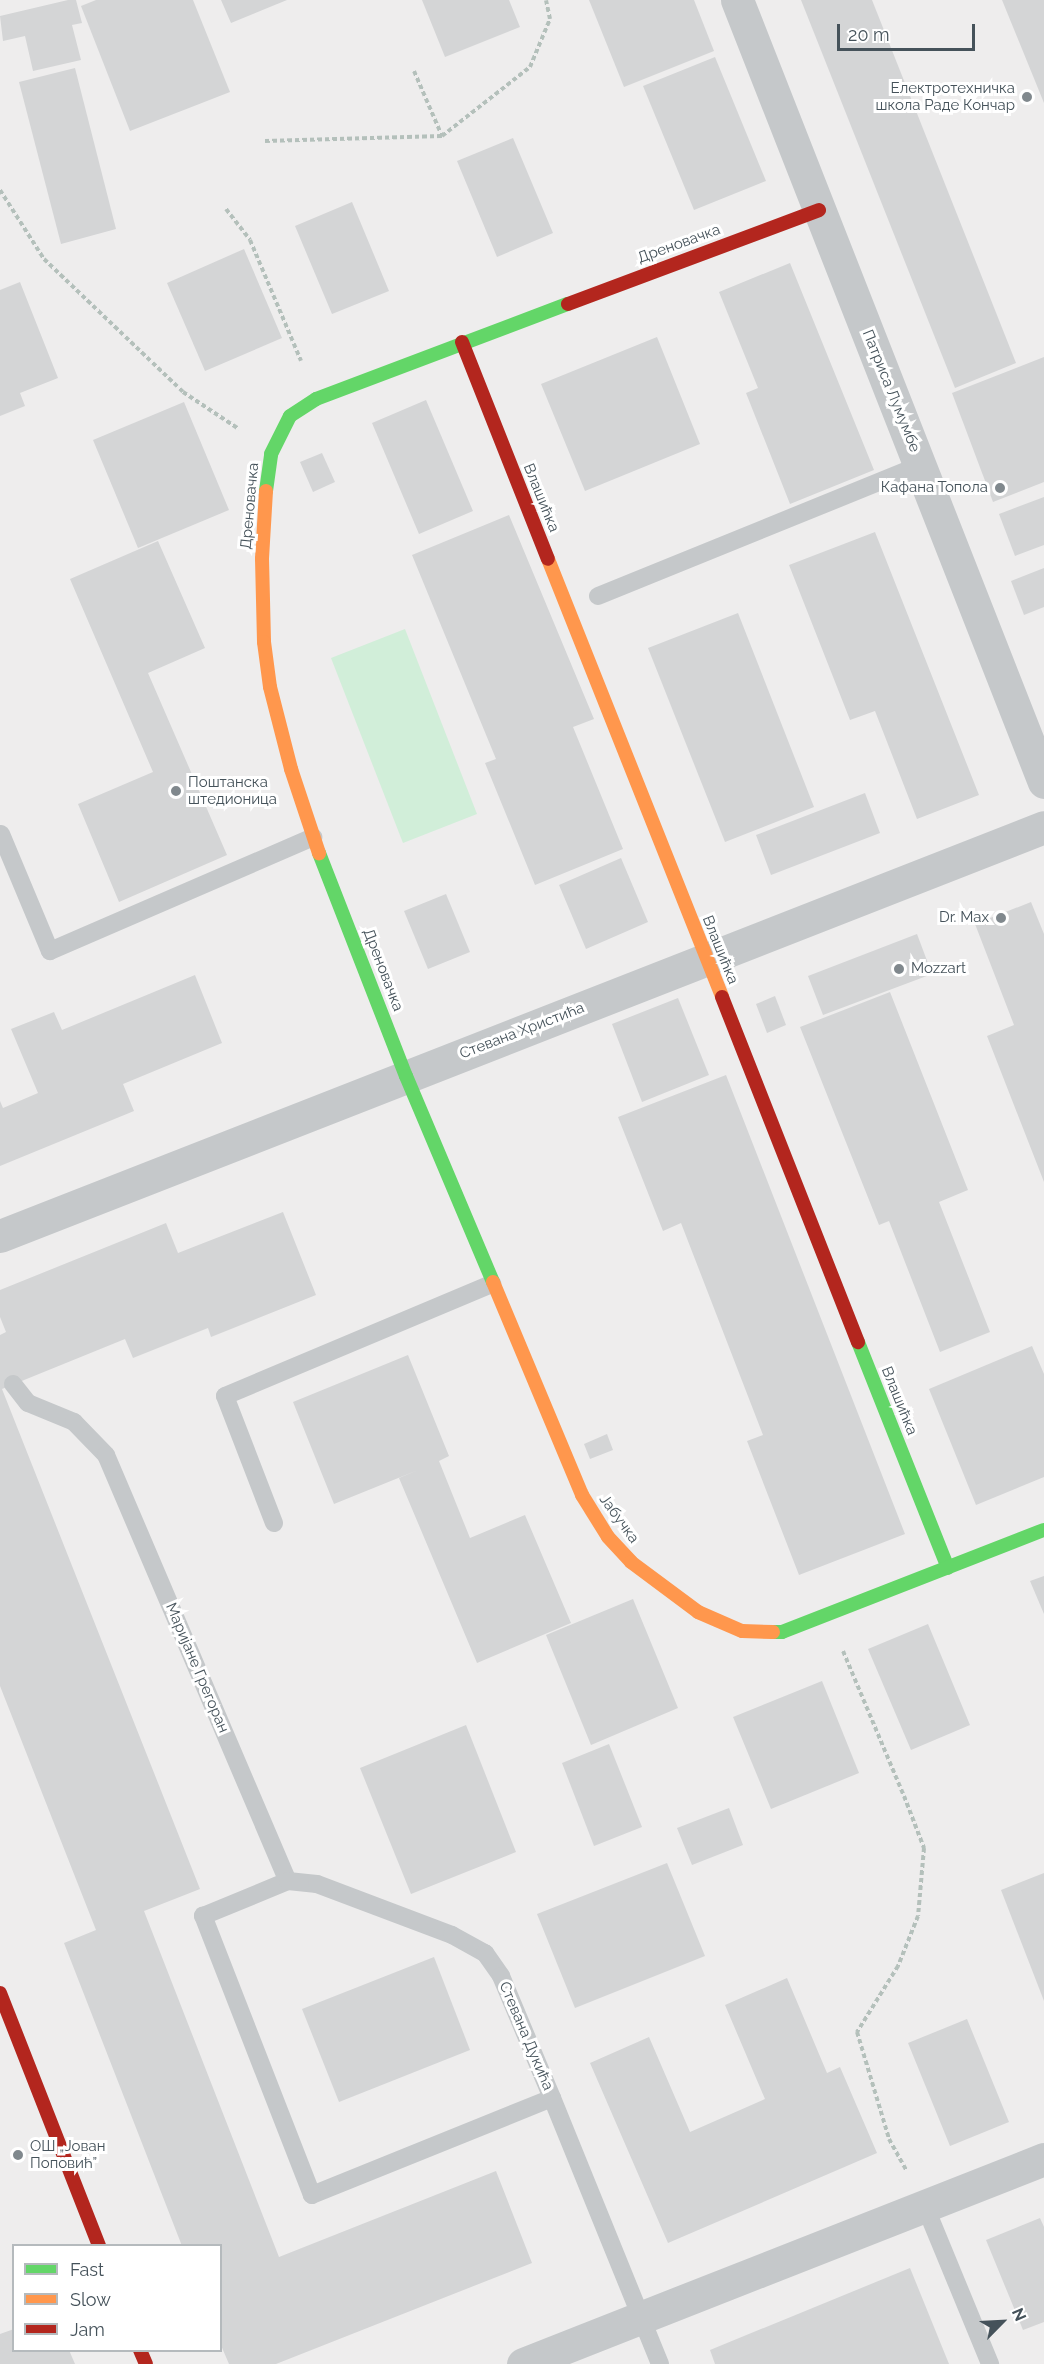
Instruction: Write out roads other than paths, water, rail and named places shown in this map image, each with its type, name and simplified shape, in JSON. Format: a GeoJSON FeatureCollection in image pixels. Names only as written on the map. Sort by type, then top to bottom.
{"type":"FeatureCollection","features":[{"type":"Feature","properties":{"kind":"street","name":"Патриса Лумумбе"},"geometry":{"type":"LineString","coordinates":[[737,0],[1044,782]]}},
{"type":"Feature","properties":{"kind":"street","name":"Дреновачка"},"geometry":{"type":"LineString","coordinates":[[406,1076],[313,837],[270,687],[264,642],[262,559],[266,487],[271,454],[290,416],[301,407],[462,342],[819,210]]}},
{"type":"Feature","properties":{"kind":"street","name":"Влашићка"},"geometry":{"type":"LineString","coordinates":[[462,342],[948,1568]]}},
{"type":"Feature","properties":{"kind":"street","name":"Стевана Христића"},"geometry":{"type":"LineString","coordinates":[[0,1236],[1044,827]]}},
{"type":"Feature","properties":{"kind":"street","name":"Јабучка"},"geometry":{"type":"LineString","coordinates":[[406,1076],[582,1495],[608,1537],[631,1562],[698,1612],[742,1631],[782,1632],[1044,1530]]}},
{"type":"Feature","properties":{"kind":"street"},"geometry":{"type":"LineString","coordinates":[[0,1993],[98,2244]]}},
{"type":"Feature","properties":{"kind":"street"},"geometry":{"type":"LineString","coordinates":[[523,2364],[1044,2159]]}},
{"type":"Feature","properties":{"kind":"lane"},"geometry":{"type":"LineString","coordinates":[[598,596],[921,465]]}},
{"type":"Feature","properties":{"kind":"lane"},"geometry":{"type":"LineString","coordinates":[[1,834],[50,951],[313,837]]}},
{"type":"Feature","properties":{"kind":"lane"},"geometry":{"type":"LineString","coordinates":[[274,1522],[225,1396],[492,1284]]}},
{"type":"Feature","properties":{"kind":"lane","name":"Маријане Грегоран"},"geometry":{"type":"LineString","coordinates":[[13,1384],[28,1403],[74,1422],[106,1455],[288,1881]]}},
{"type":"Feature","properties":{"kind":"lane"},"geometry":{"type":"LineString","coordinates":[[288,1881],[202,1916],[312,2195],[552,2098]]}},
{"type":"Feature","properties":{"kind":"lane","name":"Стевана Дукића"},"geometry":{"type":"LineString","coordinates":[[288,1881],[317,1884],[452,1935],[485,1953],[501,1976],[660,2364]]}},
{"type":"Feature","properties":{"kind":"lane"},"geometry":{"type":"LineString","coordinates":[[925,2206],[990,2364]]}},
{"type":"Feature","properties":{"kind":"place","name":"Електротехничка школа Раде Кончар"},"geometry":{"type":"Point","coordinates":[1027,97]}},
{"type":"Feature","properties":{"kind":"place","name":"Кафана Топола"},"geometry":{"type":"Point","coordinates":[1000,488]}},
{"type":"Feature","properties":{"kind":"place","name":"Поштанска штедионица"},"geometry":{"type":"Point","coordinates":[176,791]}},
{"type":"Feature","properties":{"kind":"place","name":"Dr. Max"},"geometry":{"type":"Point","coordinates":[1001,918]}},
{"type":"Feature","properties":{"kind":"place","name":"Mozzart"},"geometry":{"type":"Point","coordinates":[899,969]}},
{"type":"Feature","properties":{"kind":"place","name":"ОШ „Јован Поповић”"},"geometry":{"type":"Point","coordinates":[18,2155]}}]}
